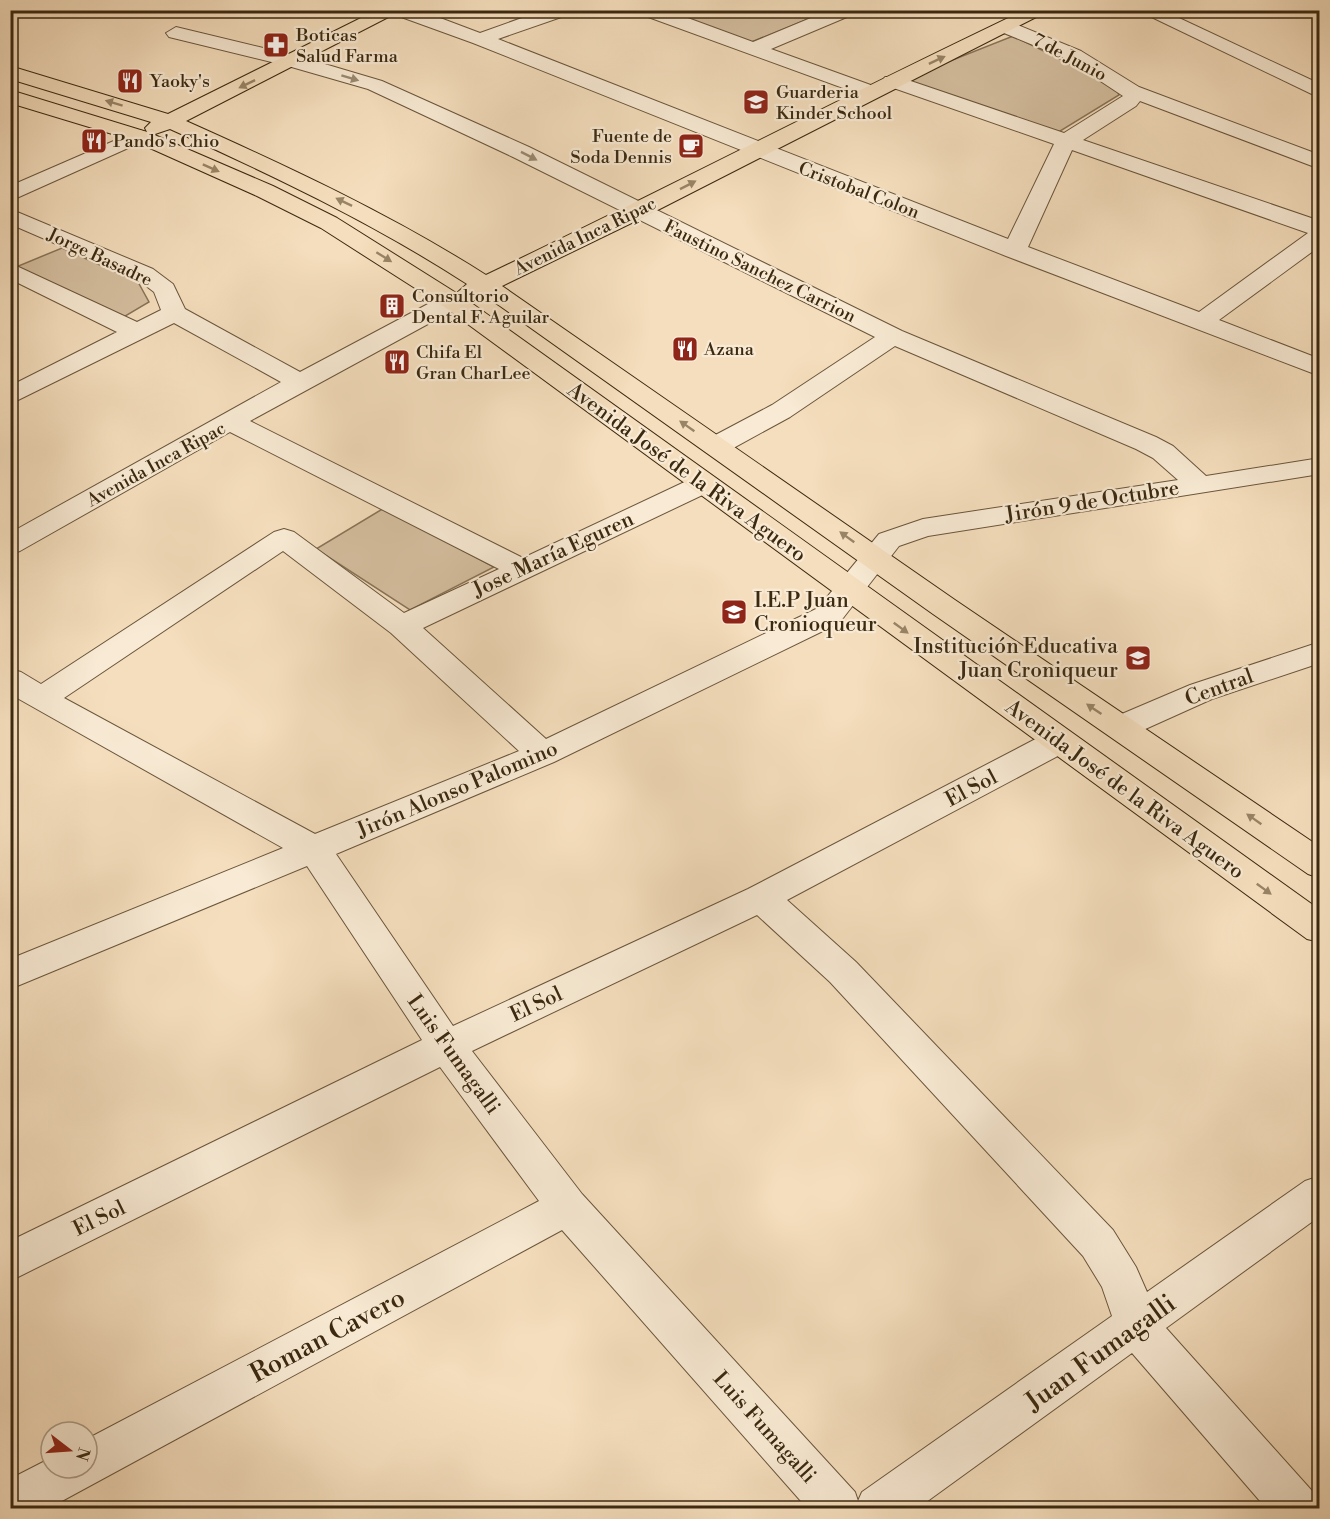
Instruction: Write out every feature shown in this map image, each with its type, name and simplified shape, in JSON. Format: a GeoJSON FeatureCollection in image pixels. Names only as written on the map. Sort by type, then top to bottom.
{"type":"FeatureCollection","features":[{"type":"Feature","properties":{"kind":"main road"},"geometry":{"type":"LineString","coordinates":[[139,135],[294,61],[393,10]]}},
{"type":"Feature","properties":{"kind":"main road","name":"Avenida Inca Ripac"},"geometry":{"type":"LineString","coordinates":[[452,301],[638,211],[892,81],[1041,10]]}},
{"type":"Feature","properties":{"kind":"main road","name":"Avenida José de la Riva Aguero"},"geometry":{"type":"LineString","coordinates":[[10,72],[170,122],[358,209],[485,285],[1320,865]]}},
{"type":"Feature","properties":{"kind":"main road","name":"Avenida José de la Riva Aguero"},"geometry":{"type":"LineString","coordinates":[[10,96],[139,135],[265,191],[329,223],[452,301],[848,590],[1320,929]]}},
{"type":"Feature","properties":{"kind":"street","name":"Cristobal Colon"},"geometry":{"type":"LineString","coordinates":[[400,10],[480,39],[756,150],[1320,368]]}},
{"type":"Feature","properties":{"kind":"street"},"geometry":{"type":"LineString","coordinates":[[480,39],[563,10]]}},
{"type":"Feature","properties":{"kind":"street"},"geometry":{"type":"LineString","coordinates":[[647,10],[751,50],[872,92]]}},
{"type":"Feature","properties":{"kind":"street"},"geometry":{"type":"LineString","coordinates":[[751,50],[847,10]]}},
{"type":"Feature","properties":{"kind":"street"},"geometry":{"type":"LineString","coordinates":[[1146,10],[1320,92]]}},
{"type":"Feature","properties":{"kind":"street","name":"7 de Junio"},"geometry":{"type":"LineString","coordinates":[[1006,27],[1074,55],[1132,91],[1320,163]]}},
{"type":"Feature","properties":{"kind":"street","name":"Faustino Sanchez Carrion"},"geometry":{"type":"LineString","coordinates":[[176,33],[294,61],[375,85],[521,152],[892,336],[1146,443],[1163,452],[1199,484]]}},
{"type":"Feature","properties":{"kind":"street"},"geometry":{"type":"LineString","coordinates":[[892,81],[1320,229]]}},
{"type":"Feature","properties":{"kind":"street"},"geometry":{"type":"LineString","coordinates":[[1014,251],[1066,141],[1129,102],[1133,96],[1132,91]]}},
{"type":"Feature","properties":{"kind":"street"},"geometry":{"type":"LineString","coordinates":[[10,194],[139,135]]}},
{"type":"Feature","properties":{"kind":"street","name":"Jorge Basadre"},"geometry":{"type":"LineString","coordinates":[[10,216],[145,274],[165,290],[174,313]]}},
{"type":"Feature","properties":{"kind":"street"},"geometry":{"type":"LineString","coordinates":[[1200,323],[1320,235]]}},
{"type":"Feature","properties":{"kind":"street"},"geometry":{"type":"LineString","coordinates":[[22,262],[68,241]]}},
{"type":"Feature","properties":{"kind":"street"},"geometry":{"type":"LineString","coordinates":[[22,262],[137,332]]}},
{"type":"Feature","properties":{"kind":"street","name":"Avenida Inca Ripac"},"geometry":{"type":"LineString","coordinates":[[10,545],[300,382],[452,301]]}},
{"type":"Feature","properties":{"kind":"street"},"geometry":{"type":"LineString","coordinates":[[10,396],[174,313],[300,382]]}},
{"type":"Feature","properties":{"kind":"street"},"geometry":{"type":"LineString","coordinates":[[716,446],[781,411],[892,336]]}},
{"type":"Feature","properties":{"kind":"street"},"geometry":{"type":"LineString","coordinates":[[231,422],[521,568]]}},
{"type":"Feature","properties":{"kind":"street","name":"Jirón 9 de Octubre"},"geometry":{"type":"LineString","coordinates":[[873,556],[889,540],[923,528],[1320,466]]}},
{"type":"Feature","properties":{"kind":"street","name":"Jose María Eguren"},"geometry":{"type":"LineString","coordinates":[[403,626],[521,568],[703,484]]}},
{"type":"Feature","properties":{"kind":"street"},"geometry":{"type":"LineString","coordinates":[[26,689],[284,538],[403,626],[542,754]]}},
{"type":"Feature","properties":{"kind":"street","name":"Jirón Alonso Palomino"},"geometry":{"type":"LineString","coordinates":[[10,975],[542,754],[829,615],[873,556]]}},
{"type":"Feature","properties":{"kind":"street","name":"Central"},"geometry":{"type":"LineString","coordinates":[[1121,727],[1201,692],[1320,652]]}},
{"type":"Feature","properties":{"kind":"street","name":"Luis Fumagalli"},"geometry":{"type":"LineString","coordinates":[[26,689],[315,850],[446,1046],[567,1207],[838,1509]]}},
{"type":"Feature","properties":{"kind":"street","name":"El Sol"},"geometry":{"type":"LineString","coordinates":[[10,1262],[446,1046],[761,898],[1059,741]]}},
{"type":"Feature","properties":{"kind":"street"},"geometry":{"type":"LineString","coordinates":[[761,898],[843,972],[1098,1244],[1121,1280],[1137,1326],[1296,1509]]}},
{"type":"Feature","properties":{"kind":"street","name":"Juan Fumagalli"},"geometry":{"type":"LineString","coordinates":[[879,1509],[1320,1193]]}},
{"type":"Feature","properties":{"kind":"street","name":"Roman Cavero"},"geometry":{"type":"LineString","coordinates":[[99,1457],[567,1207]]}},
{"type":"Feature","properties":{"kind":"street"},"geometry":{"type":"LineString","coordinates":[[10,1504],[55,1480]]}},
{"type":"Feature","properties":{"kind":"shaded area"},"geometry":{"type":"Polygon","coordinates":[[[666,11],[828,11],[749,43],[666,11]]]}},
{"type":"Feature","properties":{"kind":"shaded area"},"geometry":{"type":"Polygon","coordinates":[[[1013,36],[1115,86],[1119,95],[1057,133],[902,80],[1013,36]]]}},
{"type":"Feature","properties":{"kind":"shaded area"},"geometry":{"type":"Polygon","coordinates":[[[62,248],[138,282],[149,302],[122,318],[16,267],[62,248]]]}},
{"type":"Feature","properties":{"kind":"shaded area"},"geometry":{"type":"Polygon","coordinates":[[[384,508],[494,567],[410,610],[316,549],[384,508]]]}},
{"type":"Feature","properties":{"kind":"place","name":"Boticas Salud Farma"},"geometry":{"type":"Point","coordinates":[276,45]}},
{"type":"Feature","properties":{"kind":"place","name":"Yaoky's"},"geometry":{"type":"Point","coordinates":[130,81]}},
{"type":"Feature","properties":{"kind":"place","name":"Guarderia Kinder School"},"geometry":{"type":"Point","coordinates":[756,102]}},
{"type":"Feature","properties":{"kind":"place","name":"Pando's Chio"},"geometry":{"type":"Point","coordinates":[94,141]}},
{"type":"Feature","properties":{"kind":"place","name":"Fuente de Soda Dennis"},"geometry":{"type":"Point","coordinates":[691,146]}},
{"type":"Feature","properties":{"kind":"place","name":"Consultorio Dental F. Aguilar"},"geometry":{"type":"Point","coordinates":[392,306]}},
{"type":"Feature","properties":{"kind":"place","name":"Azana"},"geometry":{"type":"Point","coordinates":[685,349]}},
{"type":"Feature","properties":{"kind":"place","name":"Chifa El Gran CharLee"},"geometry":{"type":"Point","coordinates":[397,362]}},
{"type":"Feature","properties":{"kind":"place","name":"I.E.P Juan Cronioqueur"},"geometry":{"type":"Point","coordinates":[734,612]}},
{"type":"Feature","properties":{"kind":"place","name":"Institución Educativa Juan Croniqueur"},"geometry":{"type":"Point","coordinates":[1138,658]}}]}
